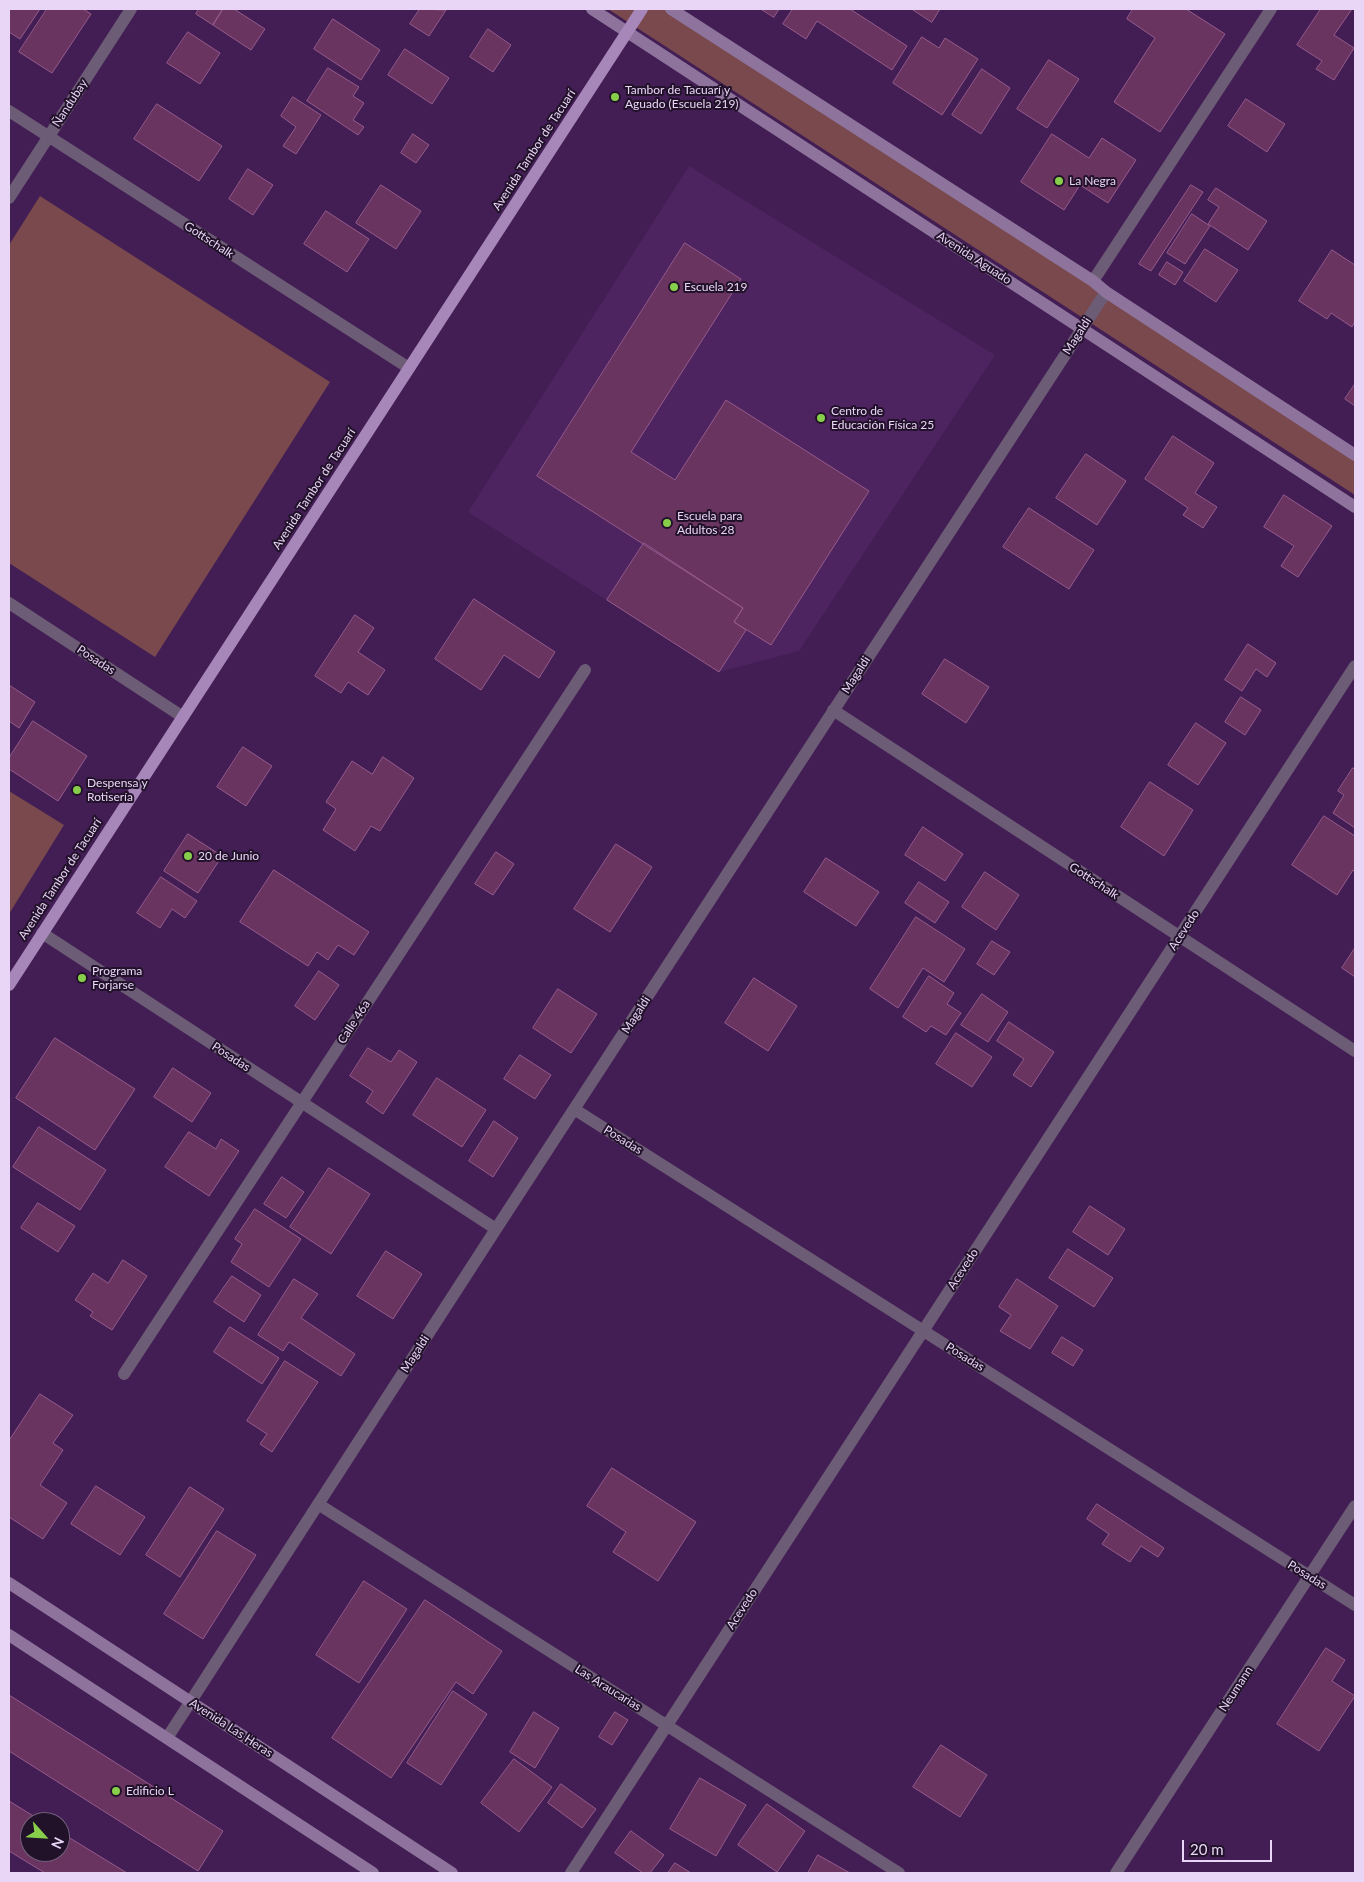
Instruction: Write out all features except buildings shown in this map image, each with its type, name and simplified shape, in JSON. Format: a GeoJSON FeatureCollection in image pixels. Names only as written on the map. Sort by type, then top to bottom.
{"type":"FeatureCollection","features":[{"type":"Feature","properties":{"kind":"main road","name":"Avenida Aguado"},"geometry":{"type":"LineString","coordinates":[[592,9],[1355,507]]}},
{"type":"Feature","properties":{"kind":"main road","name":"Avenida Tambor de Tacuarí"},"geometry":{"type":"LineString","coordinates":[[9,985],[642,9]]}},
{"type":"Feature","properties":{"kind":"main road"},"geometry":{"type":"LineString","coordinates":[[671,9],[1093,281],[1106,292],[1355,455]]}},
{"type":"Feature","properties":{"kind":"main road","name":"Avenida Las Heras"},"geometry":{"type":"LineString","coordinates":[[9,1583],[452,1873]]}},
{"type":"Feature","properties":{"kind":"main road"},"geometry":{"type":"LineString","coordinates":[[9,1635],[373,1873]]}},
{"type":"Feature","properties":{"kind":"street","name":"Ñandubay"},"geometry":{"type":"LineString","coordinates":[[9,198],[131,9]]}},
{"type":"Feature","properties":{"kind":"street"},"geometry":{"type":"LineString","coordinates":[[1093,281],[1271,9]]}},
{"type":"Feature","properties":{"kind":"street","name":"Gottschalk"},"geometry":{"type":"LineString","coordinates":[[9,111],[409,368]]}},
{"type":"Feature","properties":{"kind":"street","name":"Magaldi"},"geometry":{"type":"LineString","coordinates":[[167,1738],[1106,292]]}},
{"type":"Feature","properties":{"kind":"street","name":"Posadas"},"geometry":{"type":"LineString","coordinates":[[9,603],[183,717]]}},
{"type":"Feature","properties":{"kind":"street","name":"Acevedo"},"geometry":{"type":"LineString","coordinates":[[571,1873],[1355,666]]}},
{"type":"Feature","properties":{"kind":"street","name":"Calle 46a"},"geometry":{"type":"LineString","coordinates":[[124,1374],[585,670]]}},
{"type":"Feature","properties":{"kind":"street","name":"Gottschalk"},"geometry":{"type":"LineString","coordinates":[[833,710],[1355,1051]]}},
{"type":"Feature","properties":{"kind":"street","name":"Posadas"},"geometry":{"type":"LineString","coordinates":[[42,933],[496,1229]]}},
{"type":"Feature","properties":{"kind":"street","name":"Posadas"},"geometry":{"type":"LineString","coordinates":[[574,1110],[1355,1605]]}},
{"type":"Feature","properties":{"kind":"street","name":"Las Araucarias"},"geometry":{"type":"LineString","coordinates":[[318,1504],[899,1873]]}},
{"type":"Feature","properties":{"kind":"street","name":"Neumann"},"geometry":{"type":"LineString","coordinates":[[1116,1873],[1355,1506]]}},
{"type":"Feature","properties":{"kind":"shaded area"},"geometry":{"type":"Polygon","coordinates":[[[608,9],[671,9],[1355,456],[1355,495],[608,9]]]}},
{"type":"Feature","properties":{"kind":"shaded area"},"geometry":{"type":"Polygon","coordinates":[[[689,166],[995,355],[799,651],[719,672],[468,512],[689,166]]]}},
{"type":"Feature","properties":{"kind":"shaded area"},"geometry":{"type":"Polygon","coordinates":[[[40,196],[330,382],[155,657],[9,563],[9,245],[40,196]]]}},
{"type":"Feature","properties":{"kind":"shaded area"},"geometry":{"type":"Polygon","coordinates":[[[9,791],[64,825],[9,914],[9,791]]]}},
{"type":"Feature","properties":{"kind":"place","name":"Tambor de Tacuarí y Aguado (Escuela 219)"},"geometry":{"type":"Point","coordinates":[615,97]}},
{"type":"Feature","properties":{"kind":"place","name":"La Negra"},"geometry":{"type":"Point","coordinates":[1059,181]}},
{"type":"Feature","properties":{"kind":"place","name":"Escuela 219"},"geometry":{"type":"Point","coordinates":[674,287]}},
{"type":"Feature","properties":{"kind":"place","name":"Centro de Educación Física 25"},"geometry":{"type":"Point","coordinates":[821,418]}},
{"type":"Feature","properties":{"kind":"place","name":"Escuela para Adultos 28"},"geometry":{"type":"Point","coordinates":[667,523]}},
{"type":"Feature","properties":{"kind":"place","name":"Despensa y Rotisería"},"geometry":{"type":"Point","coordinates":[77,790]}},
{"type":"Feature","properties":{"kind":"place","name":"20 de Junio"},"geometry":{"type":"Point","coordinates":[188,856]}},
{"type":"Feature","properties":{"kind":"place","name":"Programa Forjarse"},"geometry":{"type":"Point","coordinates":[82,978]}},
{"type":"Feature","properties":{"kind":"place","name":"Edificio L"},"geometry":{"type":"Point","coordinates":[116,1791]}}]}
